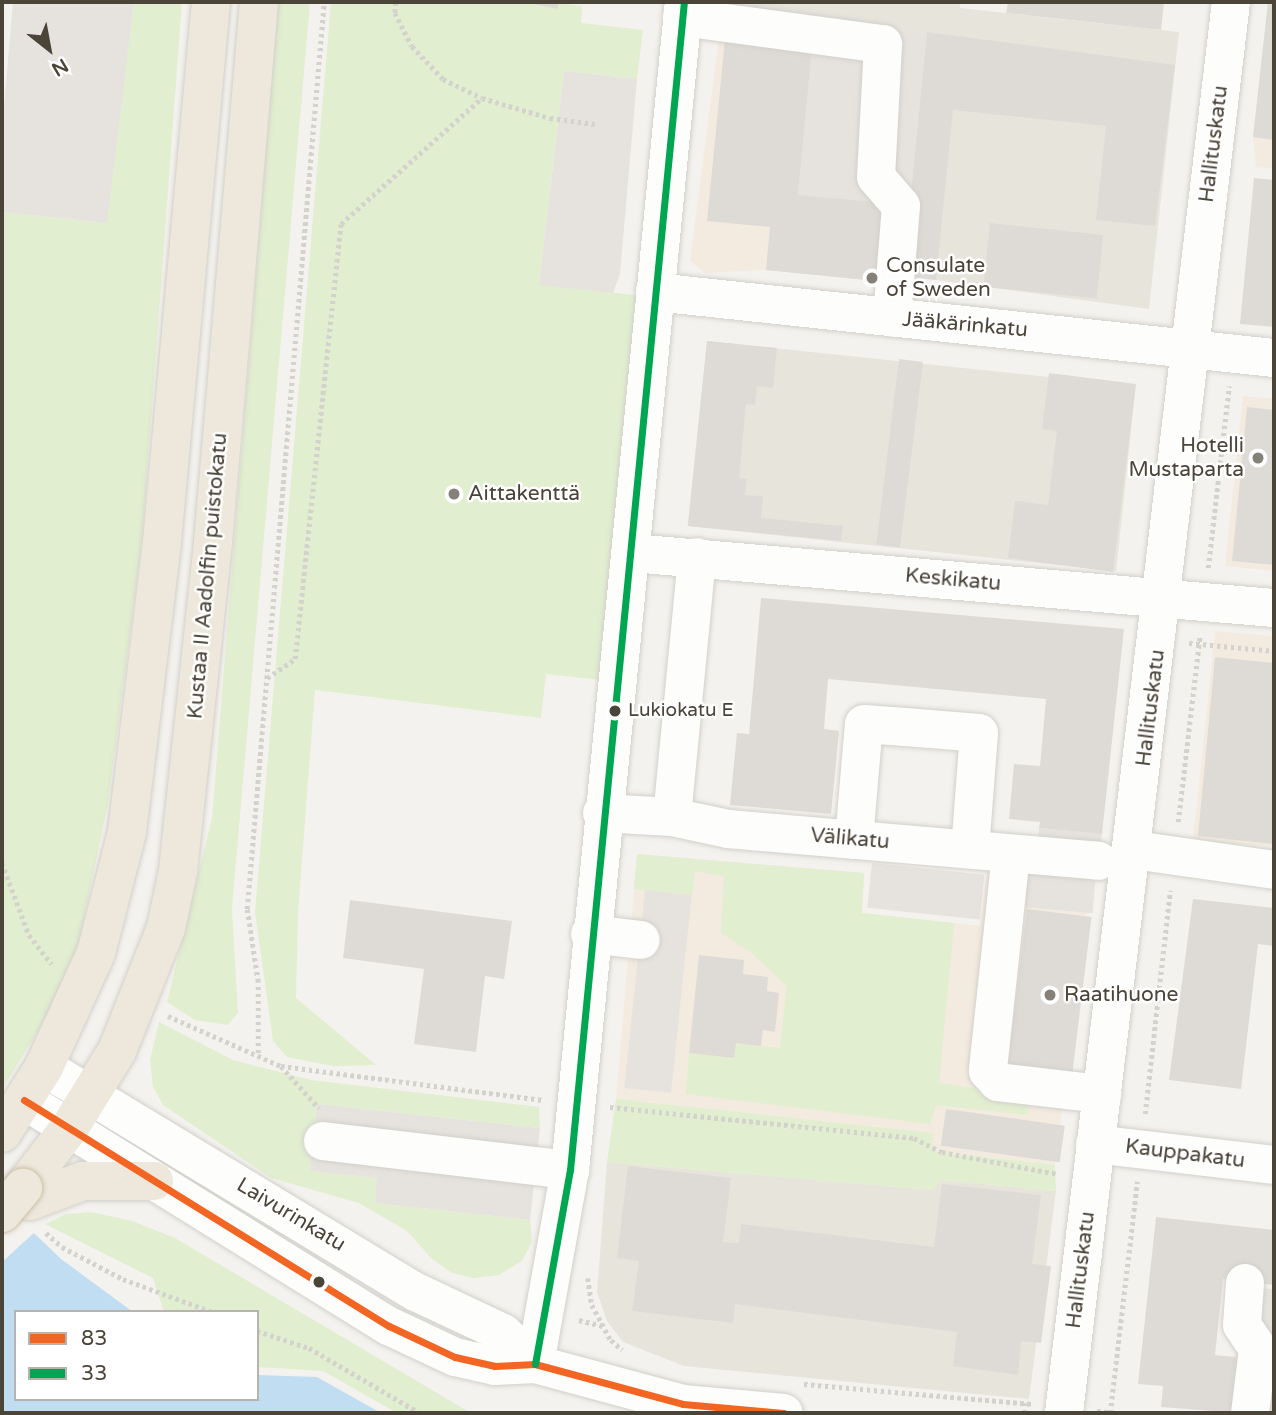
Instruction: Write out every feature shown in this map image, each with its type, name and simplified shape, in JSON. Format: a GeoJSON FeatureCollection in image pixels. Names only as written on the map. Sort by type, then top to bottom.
{"type":"FeatureCollection","features":[{"type":"Feature","properties":{"kind":"highway"},"geometry":{"type":"LineString","coordinates":[[2,1133],[44,1067],[96,953],[127,832],[162,542],[211,2]]}},
{"type":"Feature","properties":{"kind":"highway","name":"Kustaa II Aadolfin puistokatu"},"geometry":{"type":"LineString","coordinates":[[19,1208],[92,1095],[144,989],[166,928],[178,871],[211,557],[259,2]]}},
{"type":"Feature","properties":{"kind":"highway"},"geometry":{"type":"LineString","coordinates":[[19,1208],[83,1181],[154,1181]]}},
{"type":"Feature","properties":{"kind":"street","name":"Hallituskatu"},"geometry":{"type":"LineString","coordinates":[[1064,1410],[1102,1094],[1116,856],[1163,599],[1188,346],[1231,2]]}},
{"type":"Feature","properties":{"kind":"street"},"geometry":{"type":"LineString","coordinates":[[535,1364],[570,1170],[590,934],[632,552],[683,9],[883,44],[876,177],[901,206],[892,318]]}},
{"type":"Feature","properties":{"kind":"street","name":"Jääkärinkatu"},"geometry":{"type":"LineString","coordinates":[[655,292],[1188,346],[1274,358]]}},
{"type":"Feature","properties":{"kind":"street","name":"Keskikatu"},"geometry":{"type":"LineString","coordinates":[[632,552],[1274,608]]}},
{"type":"Feature","properties":{"kind":"street"},"geometry":{"type":"LineString","coordinates":[[672,817],[697,557]]}},
{"type":"Feature","properties":{"kind":"street"},"geometry":{"type":"LineString","coordinates":[[854,840],[864,724],[905,727],[979,733],[970,849]]}},
{"type":"Feature","properties":{"kind":"street","name":"Välikatu"},"geometry":{"type":"LineString","coordinates":[[602,813],[672,817],[728,829],[854,840],[1011,853],[1116,856],[1274,870]]}},
{"type":"Feature","properties":{"kind":"street"},"geometry":{"type":"LineString","coordinates":[[1011,853],[988,1071],[998,1082],[1102,1094]]}},
{"type":"Feature","properties":{"kind":"street"},"geometry":{"type":"LineString","coordinates":[[590,934],[641,940]]}},
{"type":"Feature","properties":{"kind":"street","name":"Laivurinkatu"},"geometry":{"type":"LineString","coordinates":[[44,1067],[416,1292],[503,1333],[535,1364]]}},
{"type":"Feature","properties":{"kind":"street","name":"Laivurinkatu"},"geometry":{"type":"LineString","coordinates":[[24,1100],[389,1326],[455,1357],[495,1366],[535,1364],[683,1404],[788,1398]]}},
{"type":"Feature","properties":{"kind":"street"},"geometry":{"type":"LineString","coordinates":[[323,1141],[570,1170]]}},
{"type":"Feature","properties":{"kind":"street","name":"Kauppakatu"},"geometry":{"type":"LineString","coordinates":[[1093,1161],[1274,1165]]}},
{"type":"Feature","properties":{"kind":"street"},"geometry":{"type":"LineString","coordinates":[[1245,1283],[1242,1325],[1258,1349],[1250,1413]]}},
{"type":"Feature","properties":{"kind":"path"},"geometry":{"type":"LineString","coordinates":[[258,1053],[258,982],[247,909],[324,2]]}},
{"type":"Feature","properties":{"kind":"path"},"geometry":{"type":"LineString","coordinates":[[396,2],[395,13],[412,46],[443,79],[482,98],[550,118],[595,124]]}},
{"type":"Feature","properties":{"kind":"path"},"geometry":{"type":"LineString","coordinates":[[267,678],[295,659],[341,223],[482,98]]}},
{"type":"Feature","properties":{"kind":"path"},"geometry":{"type":"LineString","coordinates":[[2,863],[29,935],[57,968]]}},
{"type":"Feature","properties":{"kind":"path"},"geometry":{"type":"LineString","coordinates":[[168,1016],[258,1053],[281,1066],[326,1117],[323,1141]]}},
{"type":"Feature","properties":{"kind":"path"},"geometry":{"type":"LineString","coordinates":[[281,1066],[577,1104],[914,1138],[942,1152],[1093,1161]]}},
{"type":"Feature","properties":{"kind":"path"},"geometry":{"type":"LineString","coordinates":[[19,1208],[62,1247],[123,1279],[207,1310]]}},
{"type":"Feature","properties":{"kind":"path"},"geometry":{"type":"LineString","coordinates":[[259,1332],[309,1348],[420,1413]]}},
{"type":"Feature","properties":{"kind":"path"},"geometry":{"type":"LineString","coordinates":[[788,1398],[1025,1403],[1064,1410],[1117,1413]]}},
{"type":"Feature","properties":{"kind":"path"},"geometry":{"type":"LineString","coordinates":[[1024,1413],[1025,1403]]}},
{"type":"Feature","properties":{"kind":"shaded area"},"geometry":{"type":"Polygon","coordinates":[[[13,2],[134,2],[107,223],[2,212],[2,129],[13,2]]]}},
{"type":"Feature","properties":{"kind":"shaded area"},"geometry":{"type":"Polygon","coordinates":[[[724,2],[960,2],[960,8],[1179,32],[1149,309],[903,276],[877,281],[766,270],[774,192],[722,14],[724,2]]]}},
{"type":"Feature","properties":{"kind":"shaded area"},"geometry":{"type":"Polygon","coordinates":[[[1268,2],[1274,2],[1274,169],[1256,167],[1253,137],[1268,2]]]}},
{"type":"Feature","properties":{"kind":"shaded area"},"geometry":{"type":"Polygon","coordinates":[[[722,14],[812,48],[798,195],[774,193],[766,270],[705,273],[690,261],[722,14]]]}},
{"type":"Feature","properties":{"kind":"shaded area"},"geometry":{"type":"Polygon","coordinates":[[[927,32],[910,198],[884,203],[798,195],[812,48],[927,32]]]}},
{"type":"Feature","properties":{"kind":"shaded area"},"geometry":{"type":"Polygon","coordinates":[[[564,71],[637,79],[620,274],[613,293],[539,285],[564,71]]]}},
{"type":"Feature","properties":{"kind":"shaded area"},"geometry":{"type":"Polygon","coordinates":[[[707,341],[1136,386],[1116,571],[688,526],[707,341]]]}},
{"type":"Feature","properties":{"kind":"shaded area"},"geometry":{"type":"Polygon","coordinates":[[[1243,396],[1274,399],[1274,571],[1225,566],[1243,396]]]}},
{"type":"Feature","properties":{"kind":"shaded area"},"geometry":{"type":"Polygon","coordinates":[[[1215,631],[1274,636],[1274,846],[1193,841],[1215,631]]]}},
{"type":"Feature","properties":{"kind":"shaded area"},"geometry":{"type":"Polygon","coordinates":[[[1039,828],[1102,833],[1101,845],[1038,840],[1039,828]]]}},
{"type":"Feature","properties":{"kind":"shaded area"},"geometry":{"type":"Polygon","coordinates":[[[637,854],[864,873],[862,913],[980,926],[986,875],[1090,888],[1055,1165],[931,1151],[932,1133],[616,1099],[637,854]]]}},
{"type":"Feature","properties":{"kind":"shaded area"},"geometry":{"type":"Polygon","coordinates":[[[872,863],[984,875],[980,920],[867,908],[872,863]]]}},
{"type":"Feature","properties":{"kind":"shaded area"},"geometry":{"type":"Polygon","coordinates":[[[1023,871],[1096,877],[1093,913],[1020,907],[1023,871]]]}},
{"type":"Feature","properties":{"kind":"shaded area"},"geometry":{"type":"Polygon","coordinates":[[[645,890],[692,895],[671,1093],[624,1088],[645,890]]]}},
{"type":"Feature","properties":{"kind":"shaded area"},"geometry":{"type":"Polygon","coordinates":[[[317,1104],[540,1128],[530,1220],[375,1203],[377,1178],[310,1171],[317,1104]]]}},
{"type":"Feature","properties":{"kind":"shaded area"},"geometry":{"type":"Polygon","coordinates":[[[607,1162],[932,1190],[941,1180],[1056,1191],[1029,1399],[684,1366],[623,1342],[607,1321],[597,1292],[607,1162]]]}},
{"type":"Feature","properties":{"kind":"shaded area"},"geometry":{"type":"Polygon","coordinates":[[[1257,1288],[1274,1289],[1274,1413],[1245,1413],[1257,1288]]]}},
{"type":"Feature","properties":{"kind":"green space"},"geometry":{"type":"Polygon","coordinates":[[[134,2],[182,2],[142,541],[108,803],[75,961],[46,1018],[2,1089],[2,212],[106,223],[134,2]]]}},
{"type":"Feature","properties":{"kind":"green space"},"geometry":{"type":"Polygon","coordinates":[[[278,2],[310,2],[232,909],[238,1013],[228,1025],[195,1020],[167,1002],[212,818],[278,2]]]}},
{"type":"Feature","properties":{"kind":"green space"},"geometry":{"type":"Polygon","coordinates":[[[331,2],[521,2],[558,9],[559,3],[582,6],[581,23],[643,30],[637,79],[564,71],[539,284],[650,297],[600,680],[546,674],[541,718],[315,690],[298,913],[296,998],[376,1065],[333,1066],[287,1057],[273,1041],[255,912],[331,2]]]}},
{"type":"Feature","properties":{"kind":"green space"},"geometry":{"type":"Polygon","coordinates":[[[637,854],[864,873],[862,913],[954,923],[939,1083],[1030,1096],[1027,1115],[936,1105],[930,1124],[686,1094],[689,1053],[733,1058],[736,1043],[780,1048],[787,986],[750,952],[721,933],[724,876],[695,871],[692,895],[634,889],[637,854]]]}},
{"type":"Feature","properties":{"kind":"green space"},"geometry":{"type":"Polygon","coordinates":[[[159,1022],[233,1060],[311,1080],[539,1107],[540,1128],[317,1104],[310,1171],[378,1178],[375,1203],[530,1220],[532,1242],[522,1261],[499,1275],[473,1278],[452,1273],[432,1259],[407,1231],[359,1203],[271,1178],[163,1105],[153,1087],[150,1060],[159,1022]]]}},
{"type":"Feature","properties":{"kind":"green space"},"geometry":{"type":"Polygon","coordinates":[[[616,1099],[933,1133],[932,1151],[1055,1165],[1056,1191],[941,1180],[932,1190],[607,1162],[616,1099]]]}},
{"type":"Feature","properties":{"kind":"green space"},"geometry":{"type":"Polygon","coordinates":[[[91,1212],[132,1221],[175,1238],[471,1413],[397,1413],[323,1371],[259,1367],[259,1310],[163,1310],[153,1278],[45,1224],[66,1214],[91,1212]]]}},
{"type":"Feature","properties":{"kind":"water"},"geometry":{"type":"Polygon","coordinates":[[[2,1196],[15,1215],[61,1259],[130,1310],[14,1310],[14,1401],[259,1401],[259,1375],[317,1377],[381,1413],[2,1413],[2,1196]]]}},
{"type":"Feature","properties":{"kind":"pier"},"geometry":{"type":"Polygon","coordinates":[[[2,1192],[36,1231],[2,1262],[2,1192]]]}},
{"type":"Feature","properties":{"kind":"building"},"geometry":{"type":"Polygon","coordinates":[[[521,2],[559,2],[558,9],[521,2]]]}},
{"type":"Feature","properties":{"kind":"building"},"geometry":{"type":"Polygon","coordinates":[[[1008,2],[1164,2],[1161,30],[1006,13],[1008,2]]]}},
{"type":"Feature","properties":{"kind":"building"},"geometry":{"type":"Polygon","coordinates":[[[1268,2],[1274,2],[1274,140],[1253,137],[1268,2]]]}},
{"type":"Feature","properties":{"kind":"building"},"geometry":{"type":"Polygon","coordinates":[[[927,32],[1175,65],[1155,226],[1096,220],[1106,126],[953,110],[936,280],[903,276],[927,32]]]}},
{"type":"Feature","properties":{"kind":"building"},"geometry":{"type":"Polygon","coordinates":[[[725,39],[812,48],[798,195],[884,203],[877,281],[766,270],[770,227],[707,221],[725,39]]]}},
{"type":"Feature","properties":{"kind":"building"},"geometry":{"type":"Polygon","coordinates":[[[1254,178],[1274,180],[1274,327],[1240,324],[1254,178]]]}},
{"type":"Feature","properties":{"kind":"building"},"geometry":{"type":"Polygon","coordinates":[[[990,223],[1103,235],[1097,299],[983,287],[990,223]]]}},
{"type":"Feature","properties":{"kind":"building"},"geometry":{"type":"Polygon","coordinates":[[[707,341],[777,348],[773,388],[757,386],[755,405],[746,404],[739,478],[747,479],[745,495],[763,496],[761,518],[843,526],[841,541],[688,526],[707,341]]]}},
{"type":"Feature","properties":{"kind":"building"},"geometry":{"type":"Polygon","coordinates":[[[899,359],[923,362],[900,548],[876,545],[899,359]]]}},
{"type":"Feature","properties":{"kind":"building"},"geometry":{"type":"Polygon","coordinates":[[[1049,373],[1136,384],[1113,572],[1008,558],[1015,501],[1048,505],[1057,431],[1042,429],[1049,373]]]}},
{"type":"Feature","properties":{"kind":"building"},"geometry":{"type":"Polygon","coordinates":[[[1247,407],[1274,410],[1274,565],[1232,561],[1247,407]]]}},
{"type":"Feature","properties":{"kind":"building"},"geometry":{"type":"Polygon","coordinates":[[[761,598],[1124,629],[1102,834],[1039,828],[1040,822],[1009,819],[1014,764],[1040,766],[1046,699],[828,679],[824,729],[839,731],[831,814],[730,805],[737,733],[749,734],[761,598]]]}},
{"type":"Feature","properties":{"kind":"building"},"geometry":{"type":"Polygon","coordinates":[[[1215,657],[1274,663],[1274,844],[1198,836],[1215,657]]]}},
{"type":"Feature","properties":{"kind":"building"},"geometry":{"type":"Polygon","coordinates":[[[1193,899],[1274,908],[1274,946],[1258,944],[1241,1089],[1169,1080],[1193,899]]]}},
{"type":"Feature","properties":{"kind":"building"},"geometry":{"type":"Polygon","coordinates":[[[350,900],[512,921],[504,979],[485,976],[476,1052],[414,1044],[424,969],[343,958],[350,900]]]}},
{"type":"Feature","properties":{"kind":"building","name":"Raatihuone"},"geometry":{"type":"Polygon","coordinates":[[[1027,909],[1092,917],[1071,1082],[1007,1074],[1027,909]]]}},
{"type":"Feature","properties":{"kind":"building"},"geometry":{"type":"Polygon","coordinates":[[[699,955],[744,960],[743,974],[768,977],[767,991],[779,993],[775,1032],[763,1030],[761,1046],[736,1043],[734,1058],[689,1053],[699,955]]]}},
{"type":"Feature","properties":{"kind":"building"},"geometry":{"type":"Polygon","coordinates":[[[946,1109],[1065,1126],[1060,1162],[941,1146],[946,1109]]]}},
{"type":"Feature","properties":{"kind":"building"},"geometry":{"type":"Polygon","coordinates":[[[628,1166],[731,1178],[723,1242],[739,1243],[741,1224],[934,1247],[942,1184],[1041,1195],[1032,1264],[1051,1266],[1041,1343],[1021,1341],[1018,1375],[953,1366],[957,1332],[735,1304],[733,1323],[632,1311],[639,1261],[617,1258],[628,1166]]]}},
{"type":"Feature","properties":{"kind":"building"},"geometry":{"type":"Polygon","coordinates":[[[1156,1217],[1274,1230],[1274,1285],[1223,1279],[1215,1355],[1245,1358],[1239,1413],[1161,1407],[1163,1386],[1138,1384],[1156,1217]]]}},
{"type":"Feature","properties":{"kind":"transit line","name":"33"},"geometry":{"type":"LineString","coordinates":[[535,1364],[570,1170],[684,2]]}},
{"type":"Feature","properties":{"kind":"transit line","name":"83"},"geometry":{"type":"LineString","coordinates":[[24,1100],[389,1326],[455,1357],[495,1366],[535,1364],[683,1404],[784,1413]]}},
{"type":"Feature","properties":{"kind":"place","name":"Consulate of Sweden"},"geometry":{"type":"Point","coordinates":[872,278]}},
{"type":"Feature","properties":{"kind":"place","name":"Hotelli Mustaparta"},"geometry":{"type":"Point","coordinates":[1258,458]}},
{"type":"Feature","properties":{"kind":"place","name":"Aittakenttä"},"geometry":{"type":"Point","coordinates":[454,494]}},
{"type":"Feature","properties":{"kind":"place","name":"Lukiokatu E"},"geometry":{"type":"Point","coordinates":[615,711]}},
{"type":"Feature","properties":{"kind":"place","name":"Raatihuone"},"geometry":{"type":"Point","coordinates":[1050,995]}}]}
